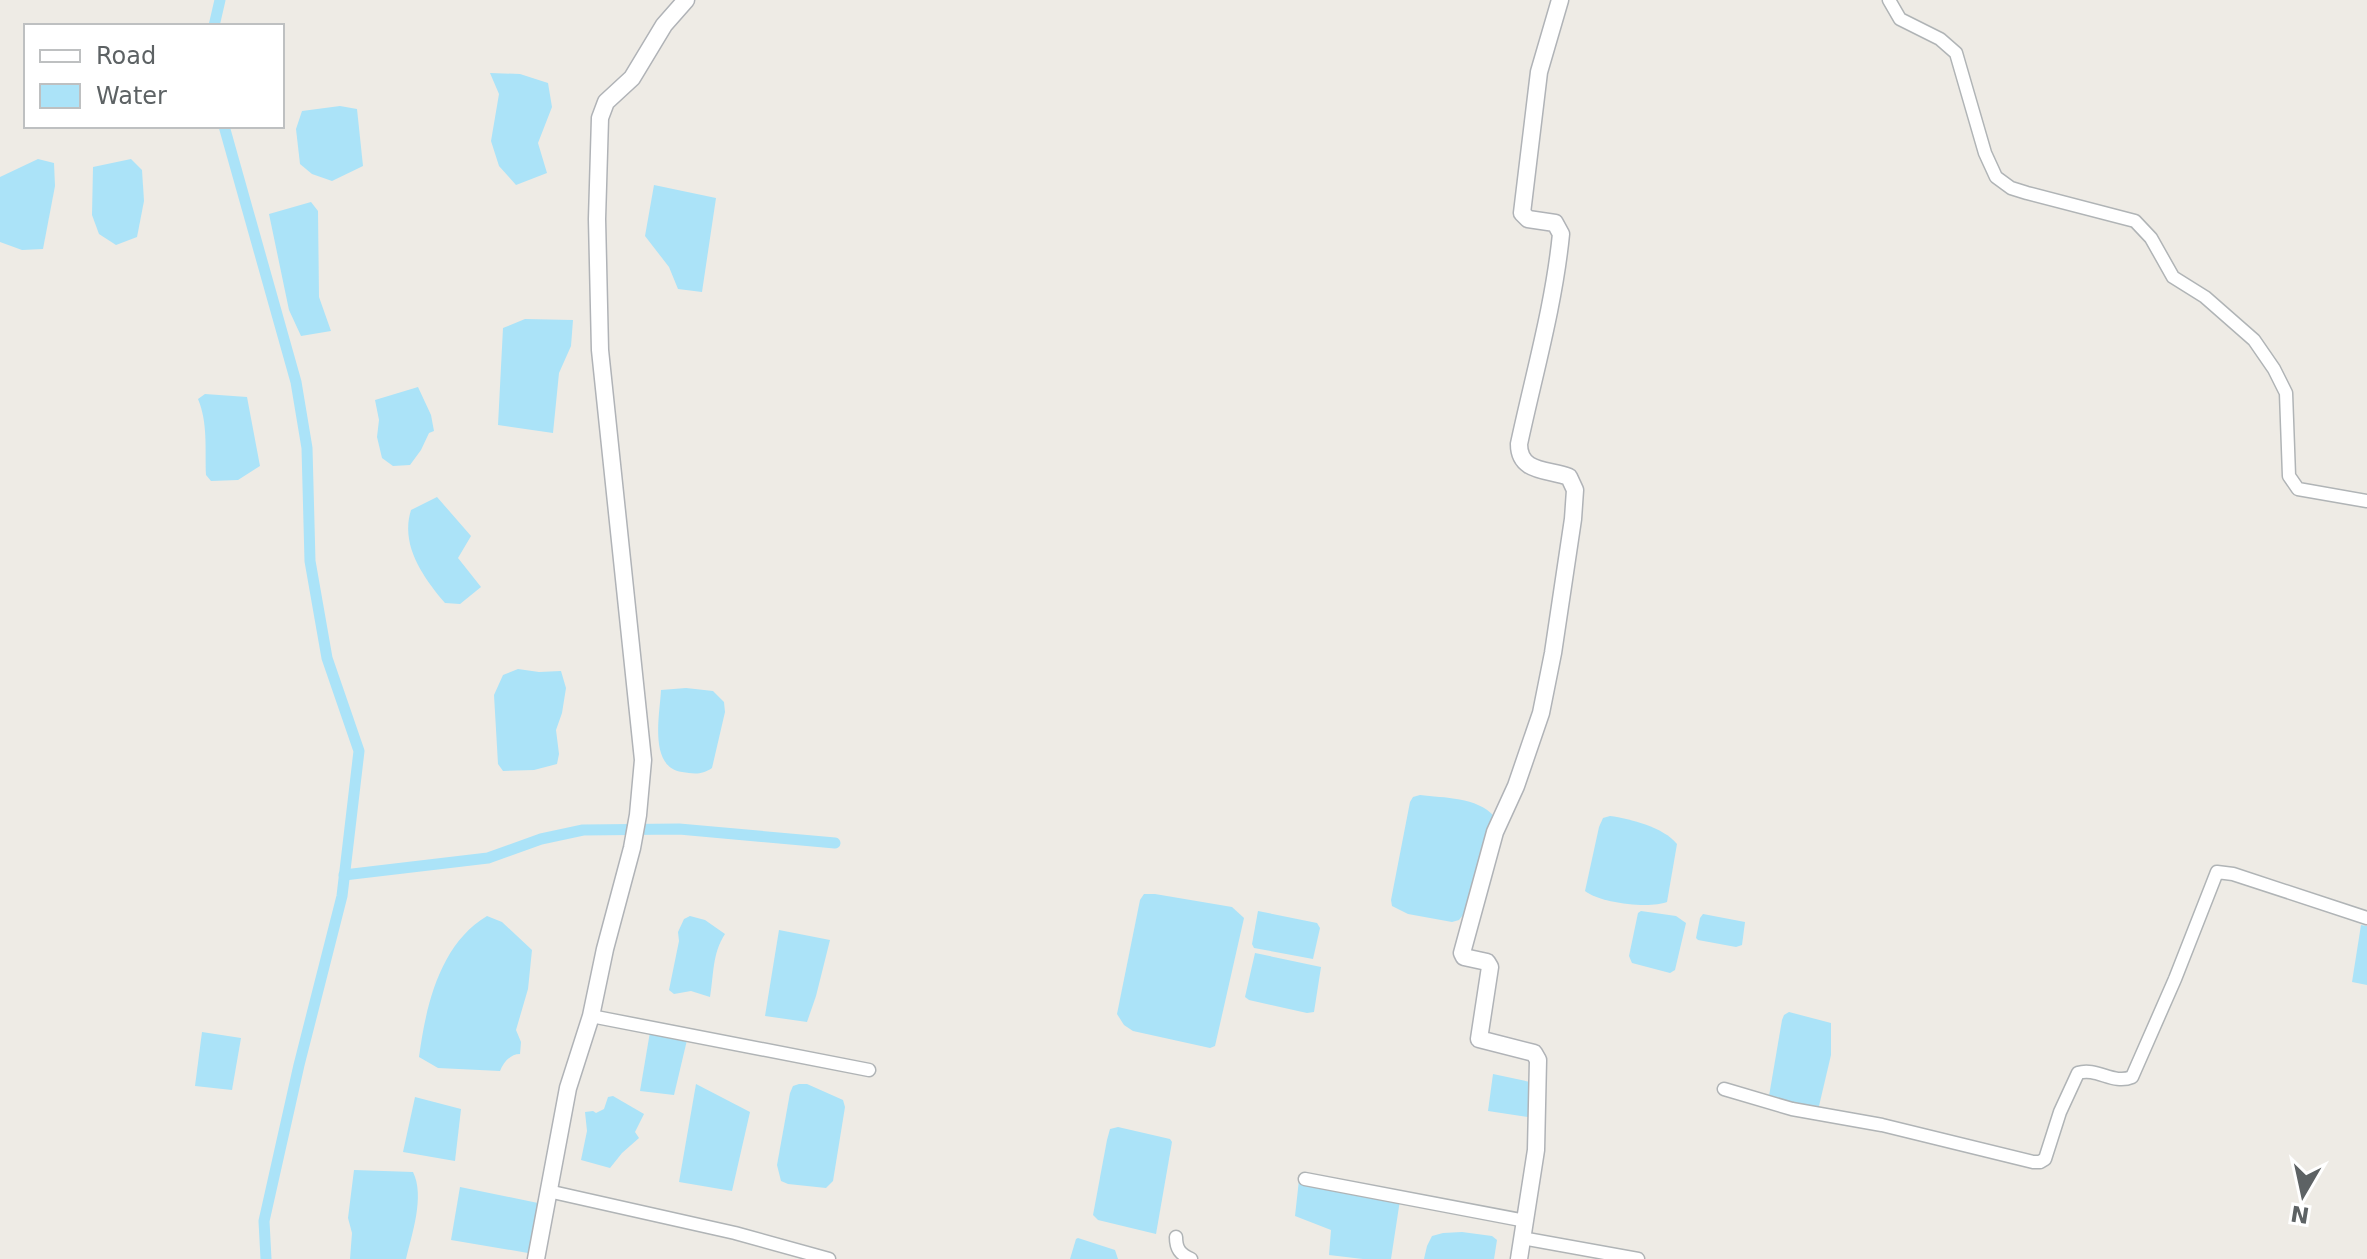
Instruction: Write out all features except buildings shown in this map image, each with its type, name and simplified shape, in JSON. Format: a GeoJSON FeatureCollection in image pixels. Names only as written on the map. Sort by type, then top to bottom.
{"type":"FeatureCollection","features":[{"type":"Feature","properties":{"kind":"main road"},"geometry":{"type":"LineString","coordinates":[[536,1259],[568,1088],[591,1016],[632,848],[643,760],[600,350],[597,219],[600,118],[606,102],[632,78],[664,25],[686,0]]}},
{"type":"Feature","properties":{"kind":"main road"},"geometry":{"type":"LineString","coordinates":[[1519,1259],[1536,1150],[1538,1060],[1534,1053],[1479,1039],[1490,967],[1487,962],[1464,957],[1462,953],[1495,832],[1516,786],[1541,713],[1573,519],[1575,490],[1569,477],[1532,469],[1522,462],[1519,453],[1550,315],[1561,234],[1555,223],[1528,219],[1522,213],[1539,72],[1560,0]]}},
{"type":"Feature","properties":{"kind":"street"},"geometry":{"type":"LineString","coordinates":[[1889,0],[1900,19],[1940,39],[1956,53],[1985,153],[1996,177],[2019,191],[2135,221],[2151,238],[2173,277],[2205,297],[2254,340],[2274,369],[2286,393],[2289,476],[2298,489],[2367,501]]}},
{"type":"Feature","properties":{"kind":"street"},"geometry":{"type":"LineString","coordinates":[[1724,1089],[1792,1109],[1882,1125],[2040,1162],[2045,1159],[2060,1112],[2078,1073],[2089,1070],[2115,1079],[2130,1080],[2132,1077],[2217,872],[2233,874],[2367,918]]}},
{"type":"Feature","properties":{"kind":"street"},"geometry":{"type":"LineString","coordinates":[[591,1016],[869,1070]]}},
{"type":"Feature","properties":{"kind":"street"},"geometry":{"type":"LineString","coordinates":[[1305,1179],[1526,1221]]}},
{"type":"Feature","properties":{"kind":"street"},"geometry":{"type":"LineString","coordinates":[[548,1191],[735,1233],[829,1259]]}},
{"type":"Feature","properties":{"kind":"street"},"geometry":{"type":"LineString","coordinates":[[1176,1237],[1181,1254],[1191,1259]]}},
{"type":"Feature","properties":{"kind":"street"},"geometry":{"type":"LineString","coordinates":[[1522,1238],[1638,1259]]}},
{"type":"Feature","properties":{"kind":"water"},"geometry":{"type":"Polygon","coordinates":[[[490,73],[520,74],[548,83],[552,107],[538,143],[547,173],[516,185],[499,166],[491,141],[499,94],[490,73]]]}},
{"type":"Feature","properties":{"kind":"water"},"geometry":{"type":"Polygon","coordinates":[[[340,106],[357,109],[363,166],[332,181],[312,174],[300,164],[296,129],[302,111],[340,106]]]}},
{"type":"Feature","properties":{"kind":"water"},"geometry":{"type":"Polygon","coordinates":[[[38,159],[54,163],[55,186],[43,249],[22,250],[0,242],[0,177],[38,159]]]}},
{"type":"Feature","properties":{"kind":"water"},"geometry":{"type":"Polygon","coordinates":[[[131,159],[142,170],[144,201],[137,237],[116,245],[99,234],[92,215],[93,167],[131,159]]]}},
{"type":"Feature","properties":{"kind":"water"},"geometry":{"type":"Polygon","coordinates":[[[654,185],[716,198],[702,292],[678,289],[669,267],[645,236],[654,185]]]}},
{"type":"Feature","properties":{"kind":"water"},"geometry":{"type":"Polygon","coordinates":[[[311,202],[318,211],[319,297],[331,331],[301,336],[289,310],[269,214],[311,202]]]}},
{"type":"Feature","properties":{"kind":"water"},"geometry":{"type":"Polygon","coordinates":[[[525,319],[573,320],[571,346],[559,373],[553,433],[498,425],[503,328],[525,319]]]}},
{"type":"Feature","properties":{"kind":"water"},"geometry":{"type":"Polygon","coordinates":[[[418,387],[431,415],[434,431],[429,433],[410,465],[393,466],[382,458],[377,437],[379,420],[375,400],[418,387]]]}},
{"type":"Feature","properties":{"kind":"water"},"geometry":{"type":"Polygon","coordinates":[[[205,394],[247,397],[260,466],[238,480],[211,481],[206,475],[205,427],[198,399],[205,394]]]}},
{"type":"Feature","properties":{"kind":"water"},"geometry":{"type":"Polygon","coordinates":[[[437,497],[471,536],[458,558],[481,587],[460,604],[445,603],[422,571],[411,548],[408,523],[411,510],[437,497]]]}},
{"type":"Feature","properties":{"kind":"water"},"geometry":{"type":"Polygon","coordinates":[[[518,669],[561,671],[566,688],[556,730],[559,754],[557,764],[534,770],[503,771],[498,764],[494,695],[503,675],[518,669]]]}},
{"type":"Feature","properties":{"kind":"water"},"geometry":{"type":"Polygon","coordinates":[[[686,688],[713,691],[724,702],[725,712],[712,768],[701,773],[671,768],[660,750],[658,725],[661,690],[686,688]]]}},
{"type":"Feature","properties":{"kind":"water"},"geometry":{"type":"Polygon","coordinates":[[[1420,795],[1469,802],[1494,816],[1467,910],[1459,920],[1452,922],[1408,914],[1392,906],[1410,802],[1420,795]]]}},
{"type":"Feature","properties":{"kind":"water"},"geometry":{"type":"Polygon","coordinates":[[[1610,816],[1655,828],[1677,844],[1667,902],[1625,904],[1585,891],[1599,827],[1603,818],[1610,816]]]}},
{"type":"Feature","properties":{"kind":"water"},"geometry":{"type":"Polygon","coordinates":[[[1144,894],[1232,907],[1244,918],[1215,1046],[1210,1048],[1133,1031],[1124,1025],[1117,1014],[1140,900],[1144,894]]]}},
{"type":"Feature","properties":{"kind":"water"},"geometry":{"type":"Polygon","coordinates":[[[1258,911],[1317,923],[1320,928],[1313,959],[1254,948],[1252,944],[1258,911]]]}},
{"type":"Feature","properties":{"kind":"water"},"geometry":{"type":"Polygon","coordinates":[[[1641,911],[1676,916],[1686,923],[1675,970],[1670,973],[1632,963],[1629,956],[1641,911]]]}},
{"type":"Feature","properties":{"kind":"water"},"geometry":{"type":"Polygon","coordinates":[[[1703,914],[1745,922],[1742,945],[1736,947],[1698,940],[1703,914]]]}},
{"type":"Feature","properties":{"kind":"water"},"geometry":{"type":"Polygon","coordinates":[[[487,916],[502,922],[532,950],[528,989],[516,1030],[521,1042],[520,1054],[507,1060],[500,1071],[438,1068],[419,1057],[431,997],[447,959],[458,943],[487,916]]]}},
{"type":"Feature","properties":{"kind":"water"},"geometry":{"type":"Polygon","coordinates":[[[690,916],[705,920],[725,934],[716,957],[710,997],[691,991],[674,994],[669,990],[678,932],[684,919],[690,916]]]}},
{"type":"Feature","properties":{"kind":"water"},"geometry":{"type":"Polygon","coordinates":[[[2361,925],[2367,926],[2367,985],[2352,982],[2361,925]]]}},
{"type":"Feature","properties":{"kind":"water"},"geometry":{"type":"Polygon","coordinates":[[[779,930],[830,940],[807,1022],[765,1016],[779,930]]]}},
{"type":"Feature","properties":{"kind":"water"},"geometry":{"type":"Polygon","coordinates":[[[1255,953],[1321,967],[1314,1012],[1307,1013],[1245,997],[1255,953]]]}},
{"type":"Feature","properties":{"kind":"water"},"geometry":{"type":"Polygon","coordinates":[[[1789,1012],[1831,1023],[1831,1055],[1819,1106],[1789,1104],[1769,1096],[1782,1020],[1789,1012]]]}},
{"type":"Feature","properties":{"kind":"water"},"geometry":{"type":"Polygon","coordinates":[[[202,1032],[241,1038],[232,1090],[195,1086],[202,1032]]]}},
{"type":"Feature","properties":{"kind":"water"},"geometry":{"type":"Polygon","coordinates":[[[650,1032],[687,1040],[674,1095],[640,1091],[650,1032]]]}},
{"type":"Feature","properties":{"kind":"water"},"geometry":{"type":"Polygon","coordinates":[[[1493,1074],[1535,1083],[1528,1117],[1488,1111],[1493,1074]]]}},
{"type":"Feature","properties":{"kind":"water"},"geometry":{"type":"Polygon","coordinates":[[[696,1084],[750,1112],[732,1191],[679,1182],[696,1084]]]}},
{"type":"Feature","properties":{"kind":"water"},"geometry":{"type":"Polygon","coordinates":[[[807,1084],[843,1100],[845,1107],[833,1181],[826,1188],[781,1181],[777,1165],[790,1093],[793,1086],[807,1084]]]}},
{"type":"Feature","properties":{"kind":"water"},"geometry":{"type":"Polygon","coordinates":[[[613,1096],[644,1114],[635,1132],[639,1138],[610,1168],[581,1160],[587,1131],[585,1112],[596,1113],[604,1109],[608,1097],[613,1096]]]}},
{"type":"Feature","properties":{"kind":"water"},"geometry":{"type":"Polygon","coordinates":[[[415,1097],[461,1109],[455,1161],[403,1152],[415,1097]]]}},
{"type":"Feature","properties":{"kind":"water"},"geometry":{"type":"Polygon","coordinates":[[[1118,1127],[1172,1142],[1156,1234],[1098,1220],[1093,1215],[1110,1129],[1118,1127]]]}},
{"type":"Feature","properties":{"kind":"water"},"geometry":{"type":"Polygon","coordinates":[[[354,1170],[413,1172],[418,1203],[406,1259],[350,1259],[352,1233],[348,1218],[354,1170]]]}},
{"type":"Feature","properties":{"kind":"water"},"geometry":{"type":"Polygon","coordinates":[[[1299,1180],[1400,1200],[1391,1259],[1329,1255],[1331,1230],[1295,1216],[1299,1180]]]}},
{"type":"Feature","properties":{"kind":"water"},"geometry":{"type":"Polygon","coordinates":[[[460,1187],[538,1203],[528,1253],[451,1240],[460,1187]]]}},
{"type":"Feature","properties":{"kind":"water"},"geometry":{"type":"Polygon","coordinates":[[[1462,1232],[1492,1236],[1497,1240],[1494,1259],[1424,1259],[1432,1236],[1462,1232]]]}},
{"type":"Feature","properties":{"kind":"water"},"geometry":{"type":"Polygon","coordinates":[[[1078,1238],[1115,1250],[1118,1259],[1070,1259],[1078,1238]]]}},
{"type":"Feature","properties":{"kind":"waterway"},"geometry":{"type":"LineString","coordinates":[[214,24],[220,0]]}},
{"type":"Feature","properties":{"kind":"waterway"},"geometry":{"type":"LineString","coordinates":[[225,128],[296,382],[307,448],[310,561],[327,658],[359,751],[342,896],[264,1221],[266,1259]]}},
{"type":"Feature","properties":{"kind":"waterway"},"geometry":{"type":"LineString","coordinates":[[344,875],[488,858],[541,839],[583,830],[679,829],[835,843]]}}]}
